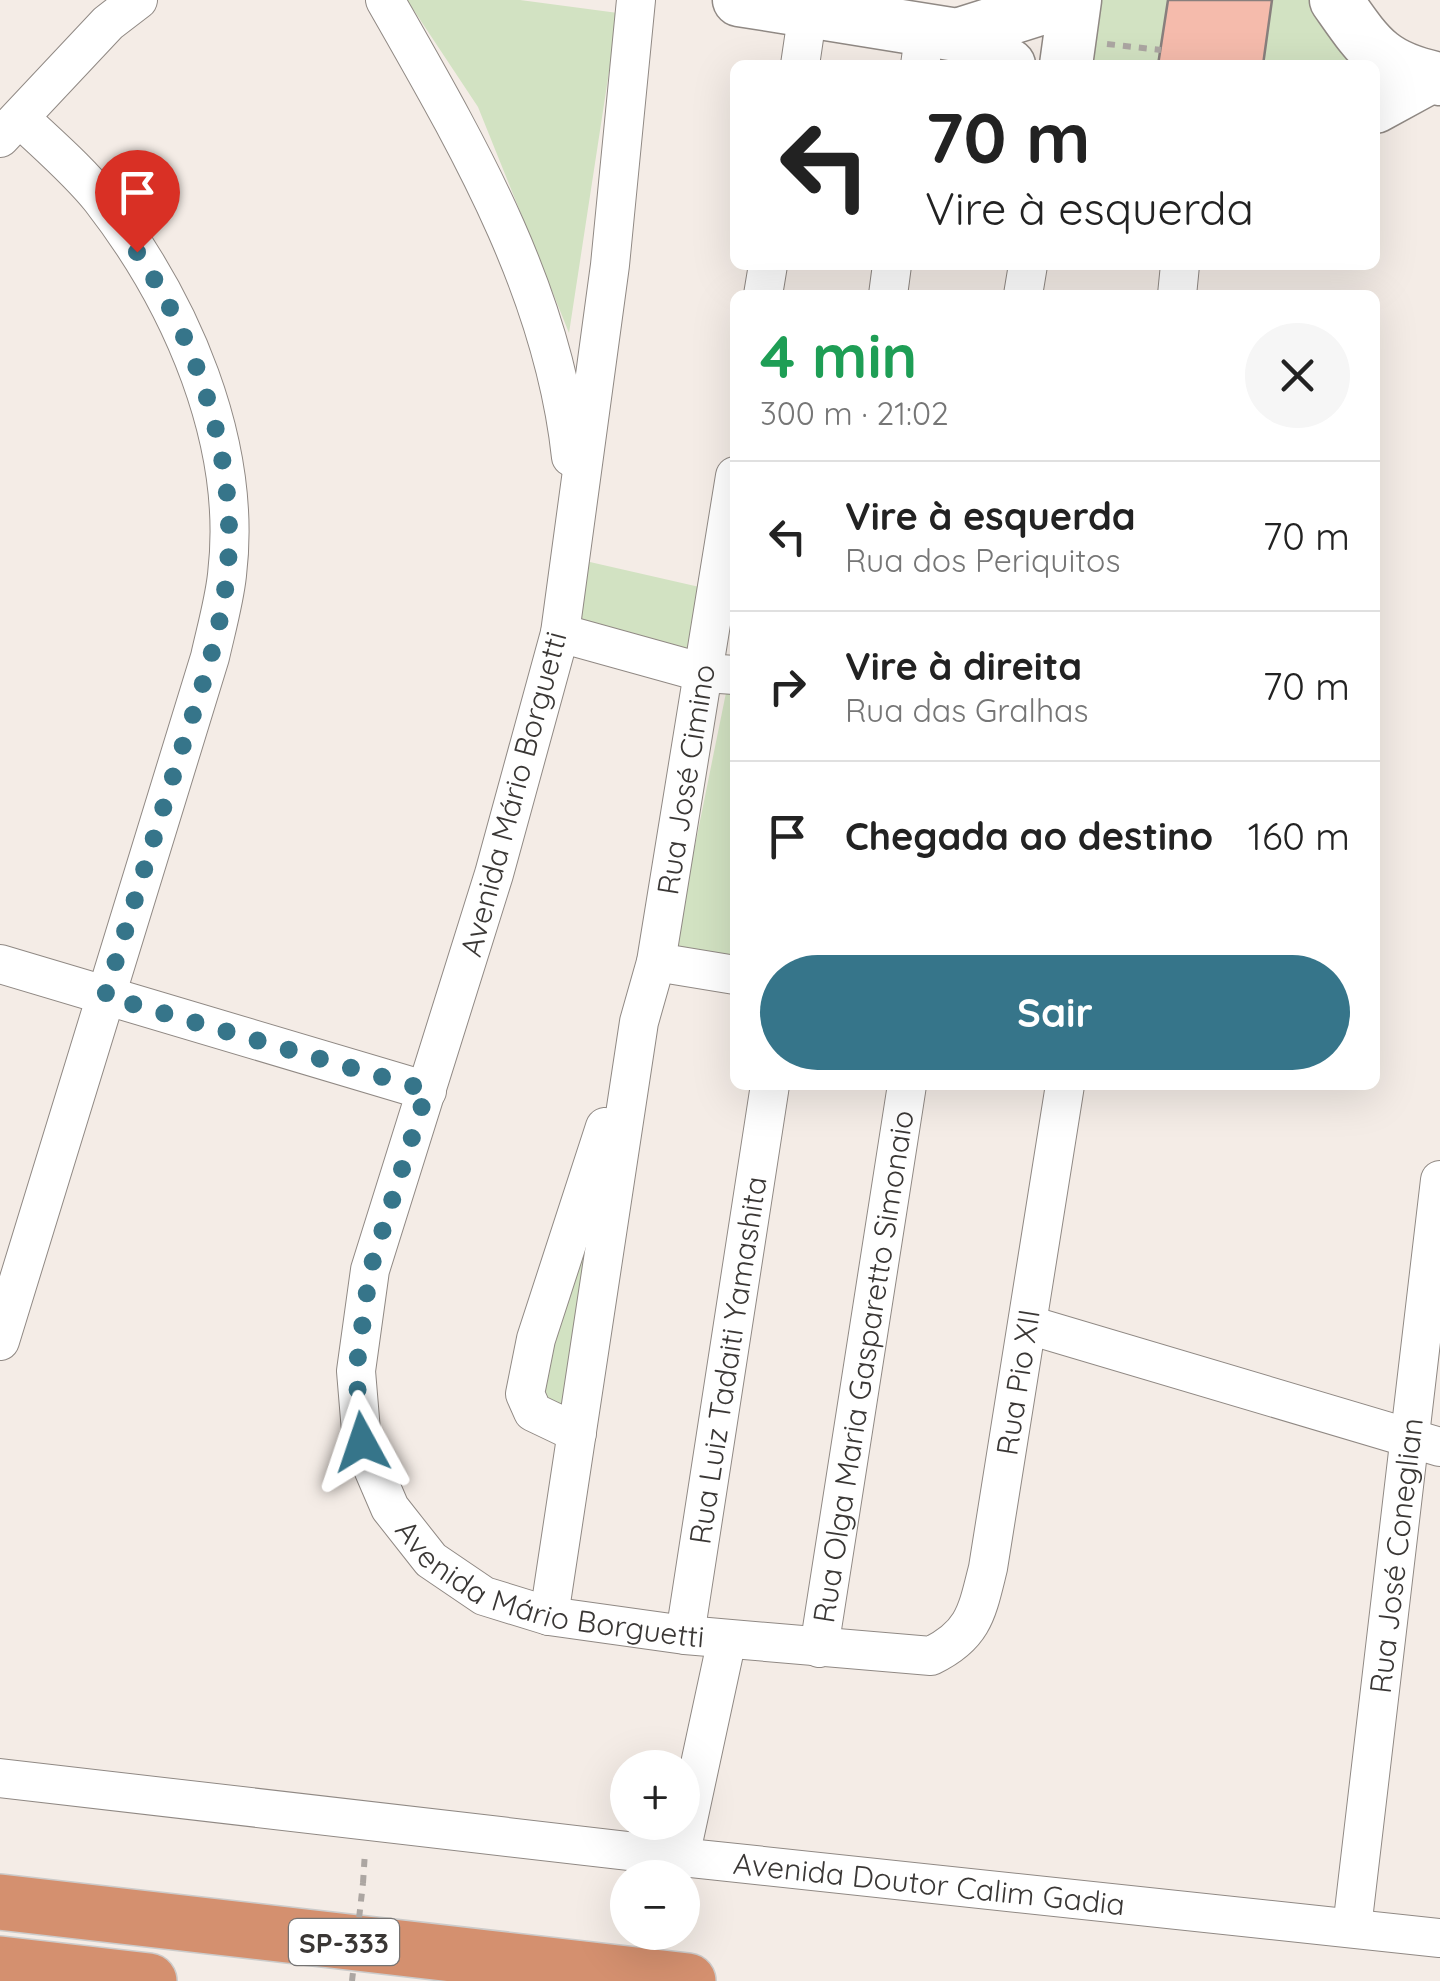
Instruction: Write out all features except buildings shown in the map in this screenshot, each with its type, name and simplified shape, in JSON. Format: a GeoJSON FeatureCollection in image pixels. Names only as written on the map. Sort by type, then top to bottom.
{"type":"FeatureCollection","features":[{"type":"Feature","properties":{"kind":"highway","name":"SP-333"},"geometry":{"type":"LineString","coordinates":[[0,1902],[688,1981]]}},
{"type":"Feature","properties":{"kind":"highway"},"geometry":{"type":"LineString","coordinates":[[0,1964],[149,1981]]}},
{"type":"Feature","properties":{"kind":"main road"},"geometry":{"type":"LineString","coordinates":[[739,0],[808,11],[992,60]]}},
{"type":"Feature","properties":{"kind":"main road"},"geometry":{"type":"LineString","coordinates":[[934,43],[1068,0]]}},
{"type":"Feature","properties":{"kind":"main road"},"geometry":{"type":"LineString","coordinates":[[1067,60],[1076,0]]}},
{"type":"Feature","properties":{"kind":"main road"},"geometry":{"type":"LineString","coordinates":[[1336,0],[1373,59]]}},
{"type":"Feature","properties":{"kind":"main road"},"geometry":{"type":"LineString","coordinates":[[1380,62],[1435,78]]}},
{"type":"Feature","properties":{"kind":"main road"},"geometry":{"type":"LineString","coordinates":[[1380,105],[1435,78]]}},
{"type":"Feature","properties":{"kind":"street"},"geometry":{"type":"LineString","coordinates":[[0,1341],[210,657],[228,573],[224,470],[198,370],[156,280],[100,197],[10,128],[113,12],[138,0]]}},
{"type":"Feature","properties":{"kind":"street","name":"Avenida Mário Borguetti"},"geometry":{"type":"LineString","coordinates":[[385,0],[486,176],[531,288],[566,416],[576,497]]}},
{"type":"Feature","properties":{"kind":"street","name":"Avenida Mário Borguetti"},"geometry":{"type":"LineString","coordinates":[[636,0],[610,266],[560,633],[518,791],[370,1270],[356,1371],[362,1442],[390,1508],[431,1560],[484,1596],[549,1616],[685,1635],[931,1656]]}},
{"type":"Feature","properties":{"kind":"street"},"geometry":{"type":"LineString","coordinates":[[801,60],[808,11]]}},
{"type":"Feature","properties":{"kind":"street","name":"Rua José Cimino"},"geometry":{"type":"LineString","coordinates":[[577,1433],[533,1412],[525,1394],[527,1376],[656,962],[720,674],[730,542]]}},
{"type":"Feature","properties":{"kind":"street"},"geometry":{"type":"LineString","coordinates":[[560,633],[720,674]]}},
{"type":"Feature","properties":{"kind":"street"},"geometry":{"type":"LineString","coordinates":[[656,962],[730,974]]}},
{"type":"Feature","properties":{"kind":"street"},"geometry":{"type":"LineString","coordinates":[[0,964],[427,1090]]}},
{"type":"Feature","properties":{"kind":"street","name":"Rua José Cimino"},"geometry":{"type":"LineString","coordinates":[[549,1616],[639,1022]]}},
{"type":"Feature","properties":{"kind":"street","name":"Rua Luiz Tadaiti Yamashita"},"geometry":{"type":"LineString","coordinates":[[685,1635],[769,1090]]}},
{"type":"Feature","properties":{"kind":"street","name":"Rua Olga Maria Gasparetto Simonaio"},"geometry":{"type":"LineString","coordinates":[[819,1648],[906,1090]]}},
{"type":"Feature","properties":{"kind":"street","name":"Rua Pio XII"},"geometry":{"type":"LineString","coordinates":[[931,1656],[959,1642],[977,1612],[988,1568],[1064,1090]]}},
{"type":"Feature","properties":{"kind":"street","name":"Rua José Coneglian"},"geometry":{"type":"LineString","coordinates":[[1352,1928],[1424,1442],[1440,1180]]}},
{"type":"Feature","properties":{"kind":"street"},"geometry":{"type":"LineString","coordinates":[[1028,1324],[1424,1442]]}},
{"type":"Feature","properties":{"kind":"street"},"geometry":{"type":"LineString","coordinates":[[680,1857],[726,1638]]}},
{"type":"Feature","properties":{"kind":"street","name":"Avenida Doutor Calim Gadia"},"geometry":{"type":"LineString","coordinates":[[0,1778],[680,1857],[1440,1938]]}},
{"type":"Feature","properties":{"kind":"path"},"geometry":{"type":"LineString","coordinates":[[352,1981],[362,1882]]}},
{"type":"Feature","properties":{"kind":"green space"},"geometry":{"type":"Polygon","coordinates":[[[407,0],[520,0],[618,13],[569,333],[478,107],[407,0]]]}},
{"type":"Feature","properties":{"kind":"green space"},"geometry":{"type":"Polygon","coordinates":[[[1101,0],[1310,0],[1347,60],[1079,60],[1091,8],[1101,0]]]}},
{"type":"Feature","properties":{"kind":"green space"},"geometry":{"type":"Polygon","coordinates":[[[568,557],[717,591],[704,673],[560,633],[568,557]]]}},
{"type":"Feature","properties":{"kind":"green space"},"geometry":{"type":"Polygon","coordinates":[[[729,678],[730,678],[730,960],[674,949],[729,678]]]}},
{"type":"Feature","properties":{"kind":"green space"},"geometry":{"type":"Polygon","coordinates":[[[615,1095],[567,1430],[549,1422],[536,1339],[615,1095]]]}},
{"type":"Feature","properties":{"kind":"route"},"geometry":{"type":"LineString","coordinates":[[137,252],[156,280],[198,370],[224,470],[228,573],[210,657],[105,996],[427,1090],[370,1270],[356,1371],[362,1442]]}}]}
